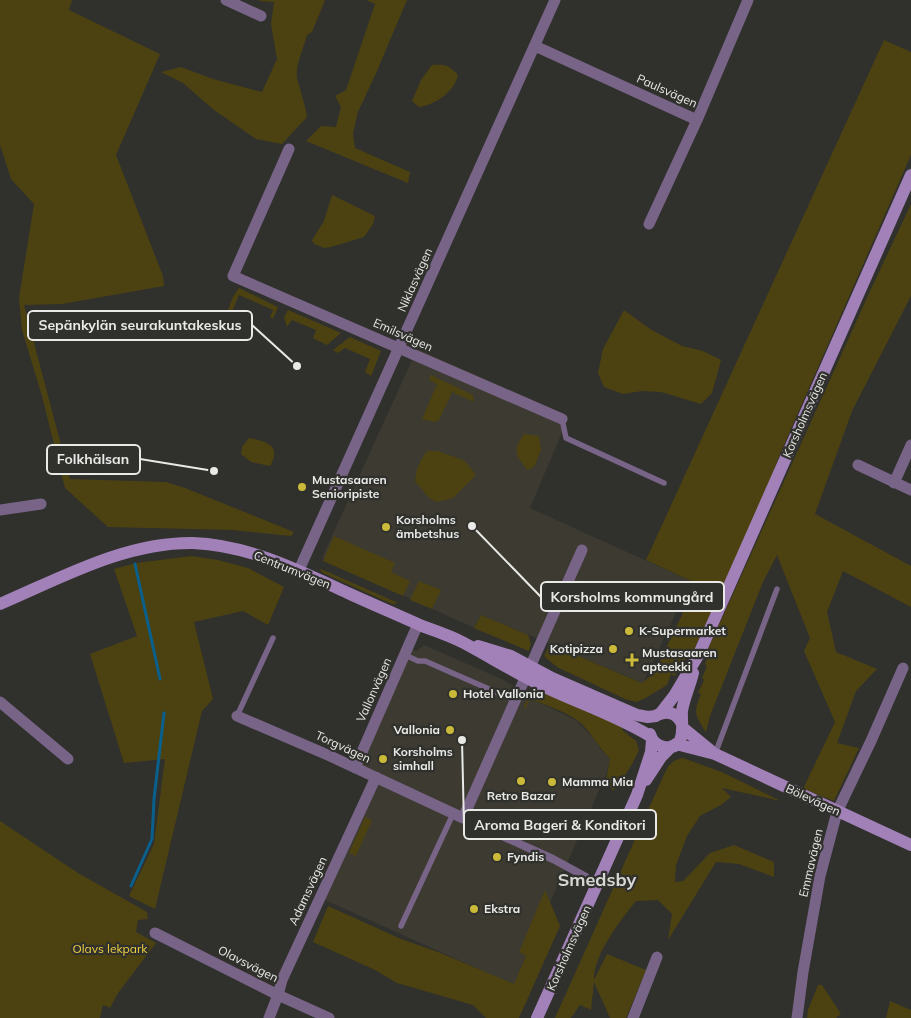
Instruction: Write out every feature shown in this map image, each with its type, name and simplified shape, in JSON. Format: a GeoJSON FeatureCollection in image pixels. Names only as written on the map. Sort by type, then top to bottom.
{"type":"FeatureCollection","features":[{"type":"Feature","properties":{"kind":"main road","name":"Korsholmsvägen"},"geometry":{"type":"LineString","coordinates":[[658,715],[674,696],[699,654],[911,176]]}},
{"type":"Feature","properties":{"kind":"main road","name":"Centrumvägen"},"geometry":{"type":"LineString","coordinates":[[0,604],[111,557],[161,546],[192,543],[222,546],[252,553],[299,570],[418,624],[463,643],[531,667],[638,715],[648,717],[658,715]]}},
{"type":"Feature","properties":{"kind":"main road","name":"Korsholmsvägen"},"geometry":{"type":"LineString","coordinates":[[683,726],[682,712],[699,654]]}},
{"type":"Feature","properties":{"kind":"main road","name":"Centrumvägen"},"geometry":{"type":"LineString","coordinates":[[531,667],[651,738]]}},
{"type":"Feature","properties":{"kind":"main road"},"geometry":{"type":"LineString","coordinates":[[665,712],[673,714],[683,726],[682,737],[674,745],[663,747],[651,738],[649,727],[658,715],[665,712]]}},
{"type":"Feature","properties":{"kind":"main road","name":"Bölevägen"},"geometry":{"type":"LineString","coordinates":[[683,726],[715,754]]}},
{"type":"Feature","properties":{"kind":"main road","name":"Korsholmsvägen"},"geometry":{"type":"LineString","coordinates":[[537,1018],[637,795],[651,752],[651,738]]}},
{"type":"Feature","properties":{"kind":"main road","name":"Korsholmsvägen"},"geometry":{"type":"LineString","coordinates":[[637,795],[661,757],[674,745]]}},
{"type":"Feature","properties":{"kind":"main road","name":"Bölevägen"},"geometry":{"type":"LineString","coordinates":[[674,745],[715,754],[911,846]]}},
{"type":"Feature","properties":{"kind":"street"},"geometry":{"type":"LineString","coordinates":[[226,0],[261,16]]}},
{"type":"Feature","properties":{"kind":"street","name":"Niklasvägen"},"geometry":{"type":"LineString","coordinates":[[299,570],[555,0]]}},
{"type":"Feature","properties":{"kind":"street","name":"Paulsvägen"},"geometry":{"type":"LineString","coordinates":[[535,46],[697,120],[748,0]]}},
{"type":"Feature","properties":{"kind":"street"},"geometry":{"type":"LineString","coordinates":[[649,224],[697,120]]}},
{"type":"Feature","properties":{"kind":"street","name":"Emilsvägen"},"geometry":{"type":"LineString","coordinates":[[289,149],[233,276],[562,419]]}},
{"type":"Feature","properties":{"kind":"street"},"geometry":{"type":"LineString","coordinates":[[894,483],[911,445]]}},
{"type":"Feature","properties":{"kind":"street"},"geometry":{"type":"LineString","coordinates":[[858,465],[911,490]]}},
{"type":"Feature","properties":{"kind":"street"},"geometry":{"type":"LineString","coordinates":[[0,510],[41,504]]}},
{"type":"Feature","properties":{"kind":"street"},"geometry":{"type":"LineString","coordinates":[[458,816],[516,701],[582,550]]}},
{"type":"Feature","properties":{"kind":"street","name":"Vallonvägen"},"geometry":{"type":"LineString","coordinates":[[355,768],[418,624]]}},
{"type":"Feature","properties":{"kind":"street","name":"Emmavägen"},"geometry":{"type":"LineString","coordinates":[[797,1018],[820,876],[837,812],[903,668]]}},
{"type":"Feature","properties":{"kind":"street"},"geometry":{"type":"LineString","coordinates":[[0,702],[68,759]]}},
{"type":"Feature","properties":{"kind":"street","name":"Torgvägen"},"geometry":{"type":"LineString","coordinates":[[237,716],[376,777],[458,816]]}},
{"type":"Feature","properties":{"kind":"street","name":"Adamsvägen"},"geometry":{"type":"LineString","coordinates":[[269,1018],[282,980],[376,777]]}},
{"type":"Feature","properties":{"kind":"street"},"geometry":{"type":"LineString","coordinates":[[480,826],[553,859],[586,877]]}},
{"type":"Feature","properties":{"kind":"street","name":"Olavsvägen"},"geometry":{"type":"LineString","coordinates":[[155,933],[328,1018]]}},
{"type":"Feature","properties":{"kind":"street"},"geometry":{"type":"LineString","coordinates":[[633,1018],[658,958]]}},
{"type":"Feature","properties":{"kind":"lane"},"geometry":{"type":"LineString","coordinates":[[562,419],[566,438],[664,483]]}},
{"type":"Feature","properties":{"kind":"lane"},"geometry":{"type":"LineString","coordinates":[[715,754],[777,589]]}},
{"type":"Feature","properties":{"kind":"lane"},"geometry":{"type":"LineString","coordinates":[[237,716],[273,638]]}},
{"type":"Feature","properties":{"kind":"lane"},"geometry":{"type":"LineString","coordinates":[[405,655],[418,661],[425,661],[516,701]]}},
{"type":"Feature","properties":{"kind":"lane"},"geometry":{"type":"LineString","coordinates":[[401,926],[458,816]]}},
{"type":"Feature","properties":{"kind":"shaded area"},"geometry":{"type":"Polygon","coordinates":[[[417,349],[569,416],[530,508],[691,581],[643,683],[481,615],[474,628],[322,558],[417,349]]]}},
{"type":"Feature","properties":{"kind":"shaded area"},"geometry":{"type":"Polygon","coordinates":[[[424,645],[504,680],[538,702],[576,720],[610,759],[607,772],[514,985],[323,899],[378,775],[359,766],[412,649],[416,651],[424,645]]]}},
{"type":"Feature","properties":{"kind":"green space"},"geometry":{"type":"Polygon","coordinates":[[[0,0],[72,0],[69,10],[160,54],[116,155],[163,276],[164,286],[62,304],[24,305],[70,479],[166,482],[294,532],[291,536],[233,530],[108,527],[65,488],[42,396],[22,330],[19,298],[34,204],[11,179],[0,145],[0,0]]]}},
{"type":"Feature","properties":{"kind":"green space"},"geometry":{"type":"Polygon","coordinates":[[[260,0],[325,0],[312,32],[307,35],[297,68],[297,78],[307,117],[282,144],[256,139],[214,110],[183,83],[161,72],[181,67],[213,79],[262,92],[277,59],[271,24],[274,2],[260,0]]]}},
{"type":"Feature","properties":{"kind":"green space"},"geometry":{"type":"Polygon","coordinates":[[[366,0],[407,0],[358,112],[353,133],[355,148],[410,172],[408,183],[306,141],[321,126],[336,127],[341,107],[335,96],[346,90],[375,4],[366,0]]]}},
{"type":"Feature","properties":{"kind":"green space"},"geometry":{"type":"Polygon","coordinates":[[[884,40],[911,52],[911,155],[780,454],[759,508],[693,652],[689,651],[684,662],[681,661],[675,676],[671,674],[667,685],[636,702],[625,699],[557,667],[544,656],[550,644],[642,683],[654,673],[682,615],[691,581],[646,560],[884,40]]]}},
{"type":"Feature","properties":{"kind":"green space"},"geometry":{"type":"Polygon","coordinates":[[[432,65],[446,66],[458,75],[452,87],[443,97],[431,104],[419,107],[412,101],[421,80],[432,65]]]}},
{"type":"Feature","properties":{"kind":"green space"},"geometry":{"type":"Polygon","coordinates":[[[332,195],[375,216],[373,224],[364,237],[324,248],[314,244],[312,240],[324,221],[332,195]]]}},
{"type":"Feature","properties":{"kind":"green space"},"geometry":{"type":"Polygon","coordinates":[[[911,204],[911,296],[852,411],[815,514],[911,566],[911,607],[843,571],[827,612],[836,652],[877,669],[856,691],[837,743],[859,748],[834,801],[803,789],[835,722],[804,651],[810,638],[777,555],[763,582],[710,716],[706,732],[696,714],[701,694],[698,693],[704,680],[702,678],[707,666],[705,664],[707,658],[705,656],[911,204]]]}},
{"type":"Feature","properties":{"kind":"green space"},"geometry":{"type":"Polygon","coordinates":[[[239,288],[278,307],[273,319],[270,317],[273,310],[239,295],[228,321],[225,317],[239,288]]]}},
{"type":"Feature","properties":{"kind":"green space"},"geometry":{"type":"Polygon","coordinates":[[[288,310],[341,333],[327,345],[313,338],[316,330],[292,320],[287,327],[284,317],[288,310]]]}},
{"type":"Feature","properties":{"kind":"green space"},"geometry":{"type":"Polygon","coordinates":[[[624,310],[650,329],[682,346],[703,351],[721,360],[712,393],[701,404],[661,392],[642,391],[623,394],[604,387],[598,373],[603,349],[624,310]]]}},
{"type":"Feature","properties":{"kind":"green space"},"geometry":{"type":"Polygon","coordinates":[[[350,337],[381,351],[371,376],[365,372],[370,359],[345,348],[338,353],[333,350],[350,337]]]}},
{"type":"Feature","properties":{"kind":"green space"},"geometry":{"type":"Polygon","coordinates":[[[431,375],[473,395],[474,402],[452,392],[439,420],[434,422],[422,419],[437,384],[429,380],[431,375]]]}},
{"type":"Feature","properties":{"kind":"green space"},"geometry":{"type":"Polygon","coordinates":[[[524,434],[539,436],[541,450],[534,467],[527,470],[517,453],[518,445],[524,434]]]}},
{"type":"Feature","properties":{"kind":"green space"},"geometry":{"type":"Polygon","coordinates":[[[249,438],[262,441],[271,446],[274,454],[270,466],[251,462],[241,454],[242,447],[249,438]]]}},
{"type":"Feature","properties":{"kind":"green space"},"geometry":{"type":"Polygon","coordinates":[[[427,451],[438,451],[465,461],[476,475],[453,498],[437,502],[429,498],[415,481],[419,465],[427,451]]]}},
{"type":"Feature","properties":{"kind":"green space"},"geometry":{"type":"Polygon","coordinates":[[[334,536],[395,563],[391,572],[410,581],[403,596],[323,561],[334,536]]]}},
{"type":"Feature","properties":{"kind":"green space"},"geometry":{"type":"Polygon","coordinates":[[[192,556],[218,560],[248,568],[284,587],[268,625],[243,611],[194,622],[213,699],[202,711],[155,909],[129,896],[154,844],[165,759],[124,763],[90,654],[137,636],[114,569],[136,563],[192,556]]]}},
{"type":"Feature","properties":{"kind":"green space"},"geometry":{"type":"Polygon","coordinates":[[[321,569],[398,603],[392,604],[323,573],[321,569]]]}},
{"type":"Feature","properties":{"kind":"green space"},"geometry":{"type":"Polygon","coordinates":[[[419,581],[441,590],[432,609],[410,600],[419,581]]]}},
{"type":"Feature","properties":{"kind":"green space"},"geometry":{"type":"Polygon","coordinates":[[[481,615],[528,635],[531,644],[529,651],[474,628],[481,615]]]}},
{"type":"Feature","properties":{"kind":"green space"},"geometry":{"type":"Polygon","coordinates":[[[536,690],[541,690],[623,727],[622,730],[636,741],[639,750],[628,772],[613,791],[606,780],[610,759],[582,724],[567,714],[530,699],[525,709],[524,706],[531,694],[536,690]]]}},
{"type":"Feature","properties":{"kind":"green space"},"geometry":{"type":"Polygon","coordinates":[[[683,758],[724,773],[781,801],[722,788],[731,797],[721,805],[700,816],[687,836],[676,865],[675,882],[683,881],[710,853],[734,845],[774,862],[774,877],[739,864],[716,862],[668,940],[672,914],[658,900],[636,901],[603,949],[595,970],[594,980],[607,954],[646,970],[626,1018],[610,1018],[594,982],[591,1010],[580,1005],[571,1018],[555,1018],[666,771],[672,763],[683,758]]]}},
{"type":"Feature","properties":{"kind":"green space"},"geometry":{"type":"Polygon","coordinates":[[[365,817],[372,820],[356,856],[349,853],[365,817]]]}},
{"type":"Feature","properties":{"kind":"green space","name":"Olavs lekpark"},"geometry":{"type":"Polygon","coordinates":[[[0,821],[78,873],[147,912],[148,919],[138,920],[136,932],[156,943],[118,993],[110,1008],[103,1005],[100,1018],[0,1018],[0,821]]]}},
{"type":"Feature","properties":{"kind":"green space"},"geometry":{"type":"Polygon","coordinates":[[[545,890],[560,926],[519,1018],[486,1018],[473,1005],[397,983],[375,970],[313,942],[328,906],[401,939],[438,952],[514,984],[526,956],[519,952],[545,890]]]}},
{"type":"Feature","properties":{"kind":"green space"},"geometry":{"type":"Polygon","coordinates":[[[818,985],[822,985],[841,1014],[836,1018],[807,1018],[808,1010],[818,985]]]}},
{"type":"Feature","properties":{"kind":"green space"},"geometry":{"type":"Polygon","coordinates":[[[890,1001],[911,1010],[911,1018],[886,1018],[890,1001]]]}},
{"type":"Feature","properties":{"kind":"waterway"},"geometry":{"type":"LineString","coordinates":[[135,564],[160,679]]}},
{"type":"Feature","properties":{"kind":"waterway"},"geometry":{"type":"LineString","coordinates":[[131,886],[152,839],[154,799],[164,713]]}},
{"type":"Feature","properties":{"kind":"place","name":"Sepänkylän seurakuntakeskus"},"geometry":{"type":"Point","coordinates":[297,366]}},
{"type":"Feature","properties":{"kind":"place","name":"Folkhälsan"},"geometry":{"type":"Point","coordinates":[214,471]}},
{"type":"Feature","properties":{"kind":"place","name":"Mustasaaren Senioripiste"},"geometry":{"type":"Point","coordinates":[302,487]}},
{"type":"Feature","properties":{"kind":"place","name":"Korsholms kommungård"},"geometry":{"type":"Point","coordinates":[472,526]}},
{"type":"Feature","properties":{"kind":"place","name":"Korsholms ämbetshus"},"geometry":{"type":"Point","coordinates":[386,527]}},
{"type":"Feature","properties":{"kind":"place","name":"K-Supermarket"},"geometry":{"type":"Point","coordinates":[629,631]}},
{"type":"Feature","properties":{"kind":"place","name":"Kotipizza"},"geometry":{"type":"Point","coordinates":[613,649]}},
{"type":"Feature","properties":{"kind":"place","name":"Mustasaaren apteekki"},"geometry":{"type":"Point","coordinates":[632,660]}},
{"type":"Feature","properties":{"kind":"place","name":"Hotel Vallonia"},"geometry":{"type":"Point","coordinates":[453,694]}},
{"type":"Feature","properties":{"kind":"place","name":"Vallonia"},"geometry":{"type":"Point","coordinates":[450,730]}},
{"type":"Feature","properties":{"kind":"place","name":"Aroma Bageri & Konditori"},"geometry":{"type":"Point","coordinates":[462,740]}},
{"type":"Feature","properties":{"kind":"place","name":"Korsholms simhall"},"geometry":{"type":"Point","coordinates":[383,759]}},
{"type":"Feature","properties":{"kind":"place","name":"Retro Bazar"},"geometry":{"type":"Point","coordinates":[521,781]}},
{"type":"Feature","properties":{"kind":"place","name":"Mamma Mia"},"geometry":{"type":"Point","coordinates":[552,782]}},
{"type":"Feature","properties":{"kind":"place","name":"Fyndis"},"geometry":{"type":"Point","coordinates":[497,857]}},
{"type":"Feature","properties":{"kind":"place","name":"Ekstra"},"geometry":{"type":"Point","coordinates":[474,909]}},
{"type":"Feature","properties":{"kind":"district","name":"Smedsby"},"geometry":{"type":"Point","coordinates":[597,880]}}]}
